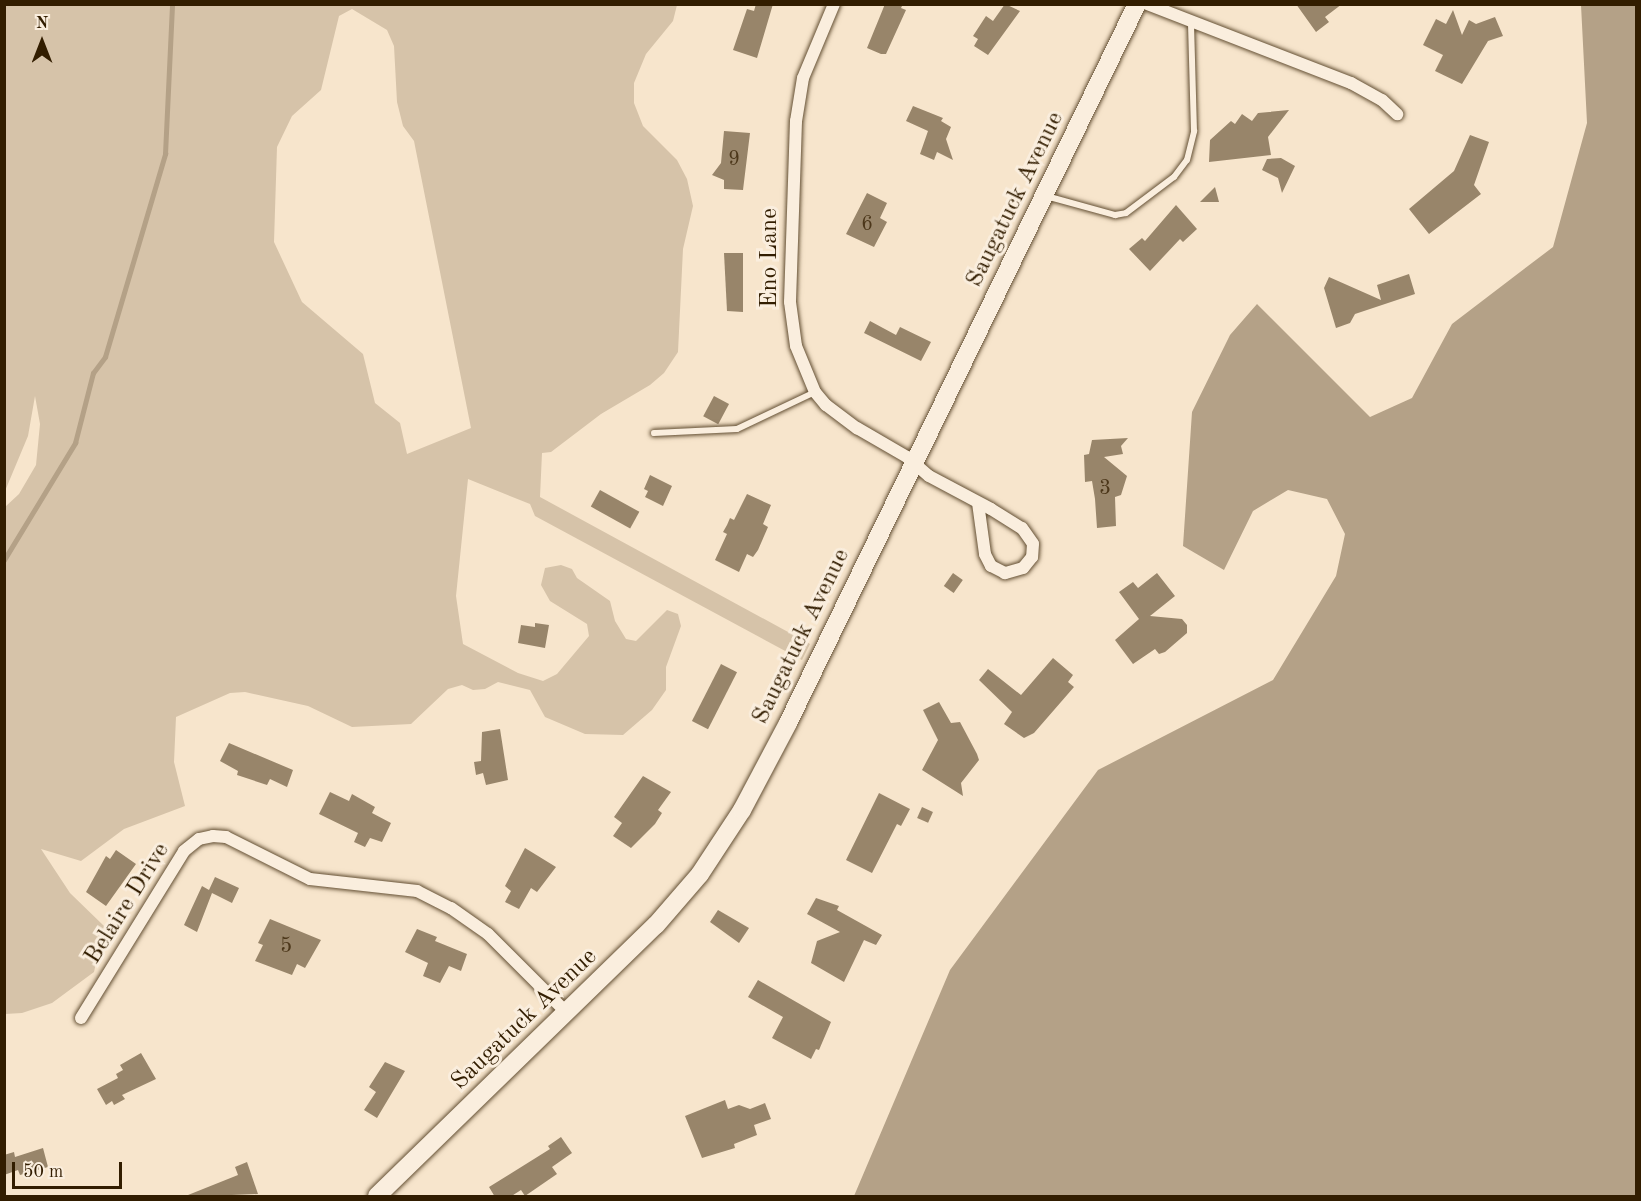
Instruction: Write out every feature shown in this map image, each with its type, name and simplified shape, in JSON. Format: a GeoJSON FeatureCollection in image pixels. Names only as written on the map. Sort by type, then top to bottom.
{"type":"FeatureCollection","features":[{"type":"Feature","properties":{"kind":"main road","name":"Saugatuck Avenue"},"geometry":{"type":"LineString","coordinates":[[377,1197],[656,925],[700,874],[742,810],[788,723],[1137,4]]}},
{"type":"Feature","properties":{"kind":"street","name":"Eno Lane"},"geometry":{"type":"LineString","coordinates":[[834,4],[803,78],[792,159],[792,318],[799,355],[815,392],[857,428],[915,463],[929,476],[978,502],[1022,528],[1033,544],[1032,557],[1023,568],[1005,573],[991,566],[985,554],[978,502]]}},
{"type":"Feature","properties":{"kind":"street"},"geometry":{"type":"LineString","coordinates":[[1147,4],[1351,83],[1382,100],[1397,114]]}},
{"type":"Feature","properties":{"kind":"street","name":"Belaire Drive"},"geometry":{"type":"LineString","coordinates":[[81,1018],[184,851],[199,839],[213,836],[226,837],[310,879],[417,891],[452,908],[488,934],[566,1012]]}},
{"type":"Feature","properties":{"kind":"lane"},"geometry":{"type":"LineString","coordinates":[[1045,196],[1115,215],[1126,213],[1174,177],[1187,160],[1194,131],[1191,22]]}},
{"type":"Feature","properties":{"kind":"lane"},"geometry":{"type":"LineString","coordinates":[[654,433],[737,429],[815,392]]}},
{"type":"Feature","properties":{"kind":"shaded area"},"geometry":{"type":"Polygon","coordinates":[[[5,4],[677,5],[673,21],[646,54],[634,83],[634,103],[643,126],[677,160],[687,179],[693,206],[683,249],[678,352],[664,373],[650,385],[601,414],[551,452],[542,453],[540,497],[810,644],[802,660],[535,516],[530,504],[468,479],[456,596],[463,644],[518,673],[543,681],[557,674],[589,636],[587,624],[550,601],[541,585],[545,568],[561,565],[572,569],[577,578],[610,601],[615,621],[626,639],[636,641],[667,610],[678,614],[681,626],[666,667],[666,690],[652,710],[623,735],[585,734],[545,717],[530,690],[498,682],[485,689],[473,690],[462,685],[448,689],[411,724],[352,727],[308,706],[245,692],[230,693],[176,717],[174,762],[185,806],[124,829],[81,861],[41,849],[70,893],[104,926],[94,972],[52,1003],[22,1013],[5,1014],[5,507],[19,494],[36,465],[40,424],[35,396],[28,436],[5,491],[5,4]],[[352,9],[339,16],[321,90],[292,116],[277,147],[274,242],[302,302],[363,354],[375,403],[400,423],[407,454],[471,428],[414,141],[403,126],[397,102],[394,46],[387,30],[352,9]]]}},
{"type":"Feature","properties":{"kind":"shaded area"},"geometry":{"type":"Polygon","coordinates":[[[1581,5],[1636,5],[1636,1196],[854,1196],[950,970],[1098,770],[1273,680],[1336,576],[1345,534],[1327,499],[1288,490],[1253,511],[1224,570],[1183,546],[1192,412],[1230,335],[1257,304],[1370,417],[1412,398],[1452,324],[1553,247],[1587,123],[1581,5]]]}},
{"type":"Feature","properties":{"kind":"building"},"geometry":{"type":"Polygon","coordinates":[[[756,4],[773,4],[757,58],[733,50],[747,9],[754,11],[756,4]]]}},
{"type":"Feature","properties":{"kind":"building"},"geometry":{"type":"Polygon","coordinates":[[[885,4],[903,4],[901,8],[906,10],[886,54],[881,54],[867,48],[885,4]]]}},
{"type":"Feature","properties":{"kind":"building"},"geometry":{"type":"Polygon","coordinates":[[[1005,4],[1020,11],[988,55],[974,46],[978,39],[973,36],[986,16],[993,21],[1005,4]]]}},
{"type":"Feature","properties":{"kind":"building"},"geometry":{"type":"Polygon","coordinates":[[[1296,4],[1342,4],[1325,17],[1329,22],[1316,32],[1296,4]]]}},
{"type":"Feature","properties":{"kind":"building"},"geometry":{"type":"Polygon","coordinates":[[[1453,10],[1462,35],[1469,20],[1476,24],[1495,17],[1503,36],[1488,41],[1462,84],[1435,71],[1443,55],[1423,45],[1436,19],[1446,24],[1453,10]]]}},
{"type":"Feature","properties":{"kind":"building"},"geometry":{"type":"Polygon","coordinates":[[[913,106],[943,118],[941,121],[951,127],[946,139],[953,160],[937,152],[934,160],[920,154],[928,131],[906,121],[913,106]]]}},
{"type":"Feature","properties":{"kind":"building"},"geometry":{"type":"Polygon","coordinates":[[[1289,110],[1268,137],[1271,155],[1209,162],[1210,140],[1231,121],[1235,124],[1242,114],[1252,121],[1258,113],[1289,110]]]}},
{"type":"Feature","properties":{"kind":"building"},"geometry":{"type":"Polygon","coordinates":[[[724,131],[750,133],[743,190],[724,189],[724,180],[712,175],[721,163],[724,131]]]}},
{"type":"Feature","properties":{"kind":"building"},"geometry":{"type":"Polygon","coordinates":[[[1470,135],[1489,142],[1474,185],[1481,194],[1429,234],[1409,209],[1454,171],[1470,135]]]}},
{"type":"Feature","properties":{"kind":"building"},"geometry":{"type":"Polygon","coordinates":[[[1281,158],[1295,166],[1282,193],[1278,178],[1262,170],[1267,159],[1281,158]]]}},
{"type":"Feature","properties":{"kind":"building"},"geometry":{"type":"Polygon","coordinates":[[[1215,187],[1219,202],[1200,202],[1215,187]]]}},
{"type":"Feature","properties":{"kind":"building"},"geometry":{"type":"Polygon","coordinates":[[[867,193],[887,203],[880,218],[887,222],[874,247],[846,234],[867,193]]]}},
{"type":"Feature","properties":{"kind":"building"},"geometry":{"type":"Polygon","coordinates":[[[1176,205],[1197,229],[1183,242],[1180,239],[1150,271],[1129,249],[1142,238],[1145,241],[1176,205]]]}},
{"type":"Feature","properties":{"kind":"building"},"geometry":{"type":"Polygon","coordinates":[[[724,253],[743,253],[743,312],[727,311],[724,253]]]}},
{"type":"Feature","properties":{"kind":"building"},"geometry":{"type":"Polygon","coordinates":[[[1409,274],[1415,294],[1355,314],[1350,323],[1336,328],[1324,288],[1329,277],[1381,300],[1377,285],[1409,274]]]}},
{"type":"Feature","properties":{"kind":"building"},"geometry":{"type":"Polygon","coordinates":[[[870,321],[896,335],[900,327],[931,342],[921,361],[864,333],[870,321]]]}},
{"type":"Feature","properties":{"kind":"building"},"geometry":{"type":"Polygon","coordinates":[[[714,396],[729,404],[718,424],[703,416],[714,396]]]}},
{"type":"Feature","properties":{"kind":"building"},"geometry":{"type":"Polygon","coordinates":[[[1128,438],[1121,446],[1123,454],[1104,457],[1127,476],[1121,495],[1115,497],[1116,526],[1097,528],[1092,481],[1085,482],[1084,455],[1089,454],[1092,440],[1128,438]]]}},
{"type":"Feature","properties":{"kind":"building"},"geometry":{"type":"Polygon","coordinates":[[[650,475],[672,486],[663,506],[645,497],[648,491],[644,489],[650,475]]]}},
{"type":"Feature","properties":{"kind":"building"},"geometry":{"type":"Polygon","coordinates":[[[600,490],[639,512],[630,528],[591,507],[600,490]]]}},
{"type":"Feature","properties":{"kind":"building"},"geometry":{"type":"Polygon","coordinates":[[[747,494],[771,505],[763,524],[768,527],[758,550],[753,557],[747,554],[739,572],[715,560],[727,534],[723,532],[730,518],[734,520],[747,494]]]}},
{"type":"Feature","properties":{"kind":"building"},"geometry":{"type":"Polygon","coordinates":[[[953,573],[963,580],[954,593],[944,586],[953,573]]]}},
{"type":"Feature","properties":{"kind":"building"},"geometry":{"type":"Polygon","coordinates":[[[1157,573],[1175,596],[1150,616],[1182,619],[1187,625],[1187,633],[1165,652],[1159,654],[1155,649],[1133,664],[1115,640],[1139,619],[1119,592],[1133,582],[1138,588],[1157,573]]]}},
{"type":"Feature","properties":{"kind":"building"},"geometry":{"type":"Polygon","coordinates":[[[535,623],[549,625],[545,648],[518,643],[521,625],[535,627],[535,623]]]}},
{"type":"Feature","properties":{"kind":"building"},"geometry":{"type":"Polygon","coordinates":[[[1053,658],[1073,675],[1068,682],[1074,687],[1034,733],[1024,738],[1004,724],[1012,712],[979,680],[988,669],[1021,695],[1053,658]]]}},
{"type":"Feature","properties":{"kind":"building"},"geometry":{"type":"Polygon","coordinates":[[[721,664],[737,672],[708,729],[692,721],[721,664]]]}},
{"type":"Feature","properties":{"kind":"building"},"geometry":{"type":"Polygon","coordinates":[[[939,702],[951,723],[960,722],[979,760],[961,783],[963,796],[922,770],[938,740],[923,710],[939,702]]]}},
{"type":"Feature","properties":{"kind":"building"},"geometry":{"type":"Polygon","coordinates":[[[500,729],[508,780],[486,785],[483,773],[476,775],[474,762],[481,761],[482,732],[500,729]]]}},
{"type":"Feature","properties":{"kind":"building"},"geometry":{"type":"Polygon","coordinates":[[[229,743],[293,770],[287,787],[270,779],[267,785],[237,775],[238,771],[220,761],[229,743]]]}},
{"type":"Feature","properties":{"kind":"building"},"geometry":{"type":"Polygon","coordinates":[[[643,776],[671,792],[658,810],[662,813],[655,824],[631,848],[613,836],[622,823],[614,817],[643,776]]]}},
{"type":"Feature","properties":{"kind":"building"},"geometry":{"type":"Polygon","coordinates":[[[330,792],[349,801],[352,794],[375,807],[372,813],[391,823],[382,842],[370,838],[365,847],[354,842],[358,833],[319,814],[330,792]]]}},
{"type":"Feature","properties":{"kind":"building"},"geometry":{"type":"Polygon","coordinates":[[[879,793],[910,809],[901,826],[897,824],[872,873],[846,860],[879,793]]]}},
{"type":"Feature","properties":{"kind":"building"},"geometry":{"type":"Polygon","coordinates":[[[922,807],[933,812],[928,823],[917,818],[922,807]]]}},
{"type":"Feature","properties":{"kind":"building"},"geometry":{"type":"Polygon","coordinates":[[[525,848],[556,867],[537,892],[531,888],[519,909],[505,902],[511,891],[505,886],[525,848]]]}},
{"type":"Feature","properties":{"kind":"building"},"geometry":{"type":"Polygon","coordinates":[[[116,850],[136,864],[106,906],[86,892],[106,856],[110,859],[116,850]]]}},
{"type":"Feature","properties":{"kind":"building"},"geometry":{"type":"Polygon","coordinates":[[[215,877],[239,888],[232,903],[212,893],[197,932],[184,925],[202,886],[209,890],[215,877]]]}},
{"type":"Feature","properties":{"kind":"building"},"geometry":{"type":"Polygon","coordinates":[[[816,898],[839,906],[837,910],[882,935],[876,945],[864,940],[844,982],[811,963],[817,941],[840,932],[807,914],[816,898]]]}},
{"type":"Feature","properties":{"kind":"building"},"geometry":{"type":"Polygon","coordinates":[[[718,910],[749,928],[739,943],[710,922],[718,910]]]}},
{"type":"Feature","properties":{"kind":"building"},"geometry":{"type":"Polygon","coordinates":[[[270,919],[321,940],[305,968],[297,964],[292,975],[255,961],[263,945],[258,943],[270,919]]]}},
{"type":"Feature","properties":{"kind":"building"},"geometry":{"type":"Polygon","coordinates":[[[417,929],[437,937],[435,941],[467,954],[461,971],[449,966],[440,983],[423,976],[428,963],[405,952],[417,929]]]}},
{"type":"Feature","properties":{"kind":"building"},"geometry":{"type":"Polygon","coordinates":[[[758,980],[831,1022],[819,1050],[816,1049],[811,1059],[772,1038],[783,1017],[748,997],[758,980]]]}},
{"type":"Feature","properties":{"kind":"building"},"geometry":{"type":"Polygon","coordinates":[[[141,1053],[156,1079],[122,1095],[125,1099],[114,1105],[112,1101],[106,1105],[97,1089],[118,1078],[116,1074],[123,1070],[120,1065],[141,1053]]]}},
{"type":"Feature","properties":{"kind":"building"},"geometry":{"type":"Polygon","coordinates":[[[385,1062],[405,1071],[377,1118],[364,1110],[376,1092],[369,1087],[385,1062]]]}},
{"type":"Feature","properties":{"kind":"building"},"geometry":{"type":"Polygon","coordinates":[[[725,1100],[728,1109],[739,1105],[750,1109],[765,1103],[771,1119],[754,1125],[757,1135],[734,1144],[735,1148],[702,1158],[685,1116],[725,1100]]]}},
{"type":"Feature","properties":{"kind":"building"},"geometry":{"type":"Polygon","coordinates":[[[561,1137],[572,1153],[552,1167],[557,1174],[525,1196],[521,1190],[510,1197],[495,1197],[489,1187],[550,1149],[548,1146],[561,1137]]]}},
{"type":"Feature","properties":{"kind":"building"},"geometry":{"type":"Polygon","coordinates":[[[43,1148],[48,1167],[20,1175],[18,1170],[4,1175],[4,1155],[14,1152],[15,1157],[43,1148]]]}},
{"type":"Feature","properties":{"kind":"building"},"geometry":{"type":"Polygon","coordinates":[[[247,1162],[258,1194],[183,1197],[238,1175],[235,1167],[247,1162]]]}},
{"type":"Feature","properties":{"kind":"waterway"},"geometry":{"type":"LineString","coordinates":[[4,560],[75,443],[93,373],[105,357],[165,154],[172,4]]}}]}
